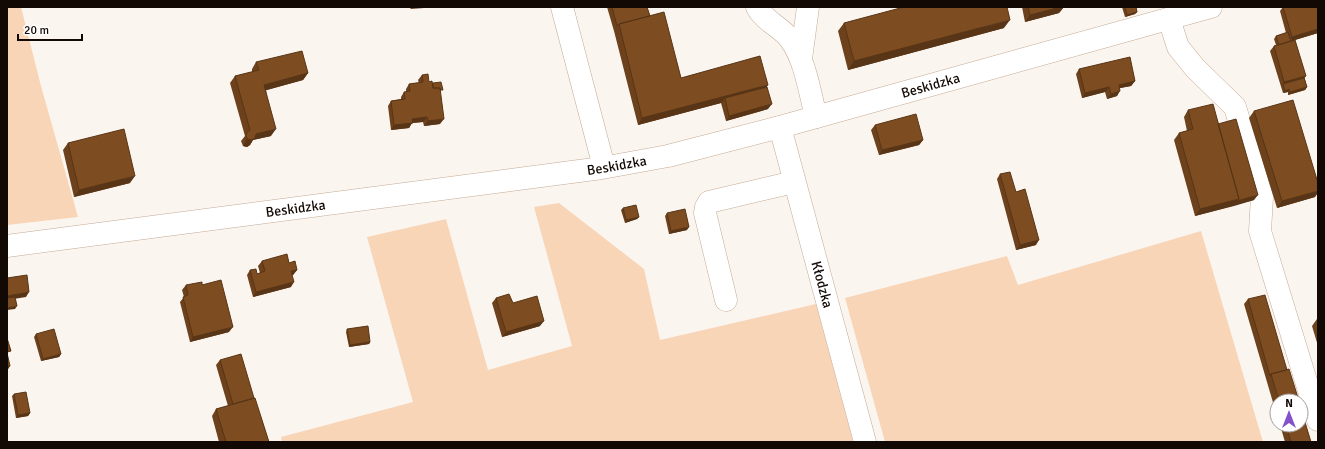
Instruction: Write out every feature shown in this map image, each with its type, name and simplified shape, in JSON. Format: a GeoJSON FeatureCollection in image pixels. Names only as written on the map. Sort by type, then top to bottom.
{"type":"FeatureCollection","features":[{"type":"Feature","properties":{"kind":"street"},"geometry":{"type":"LineString","coordinates":[[562,7],[604,167]]}},
{"type":"Feature","properties":{"kind":"street"},"geometry":{"type":"LineString","coordinates":[[757,7],[761,14],[790,38],[801,59],[816,117]]}},
{"type":"Feature","properties":{"kind":"street"},"geometry":{"type":"LineString","coordinates":[[801,59],[808,7]]}},
{"type":"Feature","properties":{"kind":"street","name":"Beskidzka"},"geometry":{"type":"LineString","coordinates":[[7,246],[604,167],[668,156],[780,128],[1211,7]]}},
{"type":"Feature","properties":{"kind":"street"},"geometry":{"type":"LineString","coordinates":[[1169,19],[1178,47],[1195,68],[1235,107],[1262,197],[1260,231],[1318,420]]}},
{"type":"Feature","properties":{"kind":"street","name":"Kłodzka"},"geometry":{"type":"LineString","coordinates":[[780,128],[865,442]]}},
{"type":"Feature","properties":{"kind":"street"},"geometry":{"type":"LineString","coordinates":[[726,300],[705,213],[706,207],[709,202],[794,182]]}},
{"type":"Feature","properties":{"kind":"shaded area"},"geometry":{"type":"Polygon","coordinates":[[[7,7],[21,7],[41,86],[78,217],[7,225],[7,7]]]}},
{"type":"Feature","properties":{"kind":"shaded area"},"geometry":{"type":"Polygon","coordinates":[[[559,203],[644,269],[660,340],[816,304],[853,442],[282,442],[281,437],[413,402],[367,237],[446,219],[488,370],[572,346],[534,207],[559,203]]]}},
{"type":"Feature","properties":{"kind":"shaded area"},"geometry":{"type":"Polygon","coordinates":[[[1201,231],[1263,442],[885,442],[845,298],[1007,256],[1018,285],[1201,231]]]}},
{"type":"Feature","properties":{"kind":"building"},"geometry":{"type":"Polygon","coordinates":[[[612,7],[647,7],[650,16],[619,24],[617,26],[612,7]]]}},
{"type":"Feature","properties":{"kind":"building"},"geometry":{"type":"Polygon","coordinates":[[[904,7],[1007,7],[1010,20],[854,61],[844,23],[904,7]]]}},
{"type":"Feature","properties":{"kind":"building"},"geometry":{"type":"Polygon","coordinates":[[[1028,7],[1061,7],[1030,15],[1028,7]]]}},
{"type":"Feature","properties":{"kind":"building"},"geometry":{"type":"Polygon","coordinates":[[[1125,7],[1136,7],[1137,12],[1127,15],[1125,7]]]}},
{"type":"Feature","properties":{"kind":"building"},"geometry":{"type":"Polygon","coordinates":[[[1283,7],[1318,7],[1318,29],[1292,37],[1283,7]]]}},
{"type":"Feature","properties":{"kind":"building"},"geometry":{"type":"Polygon","coordinates":[[[664,12],[681,78],[760,56],[768,85],[642,118],[619,24],[664,12]]]}},
{"type":"Feature","properties":{"kind":"building"},"geometry":{"type":"Polygon","coordinates":[[[1288,32],[1290,39],[1293,40],[1279,45],[1276,36],[1288,32]]]}},
{"type":"Feature","properties":{"kind":"building"},"geometry":{"type":"Polygon","coordinates":[[[1295,40],[1306,76],[1284,82],[1274,46],[1295,40]]]}},
{"type":"Feature","properties":{"kind":"building"},"geometry":{"type":"Polygon","coordinates":[[[302,51],[308,73],[264,85],[276,129],[256,134],[255,138],[252,140],[247,139],[246,134],[250,130],[235,76],[259,70],[256,62],[302,51]]]}},
{"type":"Feature","properties":{"kind":"building"},"geometry":{"type":"Polygon","coordinates":[[[1130,57],[1135,81],[1119,85],[1120,91],[1111,94],[1109,87],[1085,93],[1079,69],[1130,57]]]}},
{"type":"Feature","properties":{"kind":"building"},"geometry":{"type":"Polygon","coordinates":[[[428,74],[429,82],[432,81],[433,88],[440,88],[444,119],[428,121],[427,117],[412,119],[413,123],[394,125],[391,101],[405,99],[404,92],[410,91],[409,84],[423,82],[422,75],[428,74]]]}},
{"type":"Feature","properties":{"kind":"building"},"geometry":{"type":"Polygon","coordinates":[[[1304,78],[1307,87],[1290,92],[1289,89],[1285,91],[1283,84],[1304,78]]]}},
{"type":"Feature","properties":{"kind":"building"},"geometry":{"type":"Polygon","coordinates":[[[441,82],[443,90],[440,90],[440,88],[433,88],[433,83],[441,82]]]}},
{"type":"Feature","properties":{"kind":"building"},"geometry":{"type":"Polygon","coordinates":[[[767,87],[772,104],[729,116],[725,98],[767,87]]]}},
{"type":"Feature","properties":{"kind":"building"},"geometry":{"type":"Polygon","coordinates":[[[1293,100],[1318,183],[1318,191],[1282,201],[1254,111],[1293,100]]]}},
{"type":"Feature","properties":{"kind":"building"},"geometry":{"type":"Polygon","coordinates":[[[1213,104],[1239,199],[1200,209],[1179,133],[1193,129],[1188,110],[1213,104]]]}},
{"type":"Feature","properties":{"kind":"building"},"geometry":{"type":"Polygon","coordinates":[[[916,114],[923,140],[882,150],[875,125],[916,114]]]}},
{"type":"Feature","properties":{"kind":"building"},"geometry":{"type":"Polygon","coordinates":[[[1236,119],[1258,195],[1237,201],[1239,199],[1218,124],[1236,119]]]}},
{"type":"Feature","properties":{"kind":"building"},"geometry":{"type":"Polygon","coordinates":[[[124,129],[135,176],[79,190],[68,143],[124,129]]]}},
{"type":"Feature","properties":{"kind":"building"},"geometry":{"type":"Polygon","coordinates":[[[1010,172],[1016,192],[1025,189],[1039,240],[1020,245],[1000,174],[1010,172]]]}},
{"type":"Feature","properties":{"kind":"building"},"geometry":{"type":"Polygon","coordinates":[[[636,205],[639,217],[626,220],[623,208],[636,205]]]}},
{"type":"Feature","properties":{"kind":"building"},"geometry":{"type":"Polygon","coordinates":[[[685,209],[689,227],[671,231],[667,213],[685,209]]]}},
{"type":"Feature","properties":{"kind":"building"},"geometry":{"type":"Polygon","coordinates":[[[287,254],[289,263],[295,261],[297,270],[291,271],[294,282],[256,292],[250,270],[256,269],[257,274],[265,271],[262,261],[287,254]]]}},
{"type":"Feature","properties":{"kind":"building"},"geometry":{"type":"Polygon","coordinates":[[[27,275],[29,292],[7,296],[7,278],[27,275]]]}},
{"type":"Feature","properties":{"kind":"building"},"geometry":{"type":"Polygon","coordinates":[[[221,280],[233,327],[193,337],[183,297],[188,295],[186,285],[202,282],[202,285],[221,280]]]}},
{"type":"Feature","properties":{"kind":"building"},"geometry":{"type":"Polygon","coordinates":[[[509,294],[513,303],[537,296],[544,321],[506,332],[496,298],[509,294]]]}},
{"type":"Feature","properties":{"kind":"building"},"geometry":{"type":"Polygon","coordinates":[[[1265,295],[1287,370],[1271,374],[1270,376],[1248,299],[1265,295]]]}},
{"type":"Feature","properties":{"kind":"building"},"geometry":{"type":"Polygon","coordinates":[[[15,297],[17,306],[7,308],[7,298],[15,297]]]}},
{"type":"Feature","properties":{"kind":"building"},"geometry":{"type":"Polygon","coordinates":[[[368,326],[370,342],[350,345],[347,329],[368,326]]]}},
{"type":"Feature","properties":{"kind":"building"},"geometry":{"type":"Polygon","coordinates":[[[54,329],[61,354],[43,359],[36,334],[54,329]]]}},
{"type":"Feature","properties":{"kind":"building"},"geometry":{"type":"Polygon","coordinates":[[[7,338],[11,351],[7,352],[7,338]]]}},
{"type":"Feature","properties":{"kind":"building"},"geometry":{"type":"Polygon","coordinates":[[[7,353],[10,366],[7,367],[7,353]]]}},
{"type":"Feature","properties":{"kind":"building"},"geometry":{"type":"Polygon","coordinates":[[[241,354],[254,398],[233,404],[220,360],[241,354]]]}},
{"type":"Feature","properties":{"kind":"building"},"geometry":{"type":"Polygon","coordinates":[[[1289,369],[1296,393],[1277,393],[1271,374],[1289,369]]]}},
{"type":"Feature","properties":{"kind":"building"},"geometry":{"type":"Polygon","coordinates":[[[26,392],[30,413],[18,415],[14,394],[26,392]]]}},
{"type":"Feature","properties":{"kind":"building"},"geometry":{"type":"Polygon","coordinates":[[[255,398],[269,442],[226,442],[216,409],[255,398]]]}},
{"type":"Feature","properties":{"kind":"building"},"geometry":{"type":"Polygon","coordinates":[[[1288,433],[1308,433],[1311,442],[1291,442],[1288,433]]]}}]}
